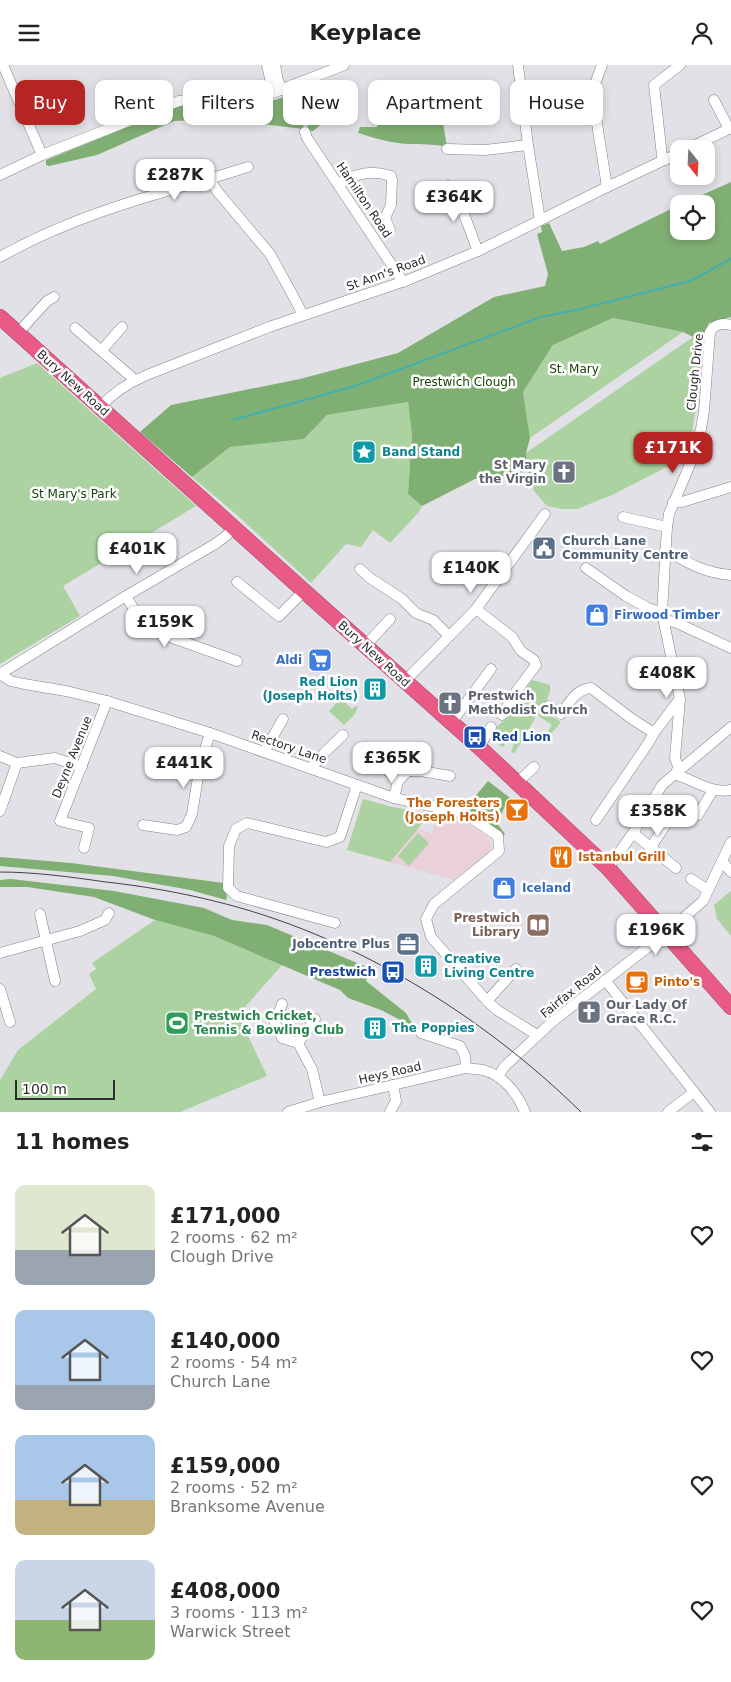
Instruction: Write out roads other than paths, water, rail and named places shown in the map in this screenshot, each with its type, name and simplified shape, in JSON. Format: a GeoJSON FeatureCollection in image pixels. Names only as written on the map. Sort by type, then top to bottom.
{"type":"FeatureCollection","features":[{"type":"Feature","properties":{"kind":"highway","name":"Bury New Road"},"geometry":{"type":"LineString","coordinates":[[0,317],[518,782],[608,867],[666,933],[728,998]]}},
{"type":"Feature","properties":{"kind":"street"},"geometry":{"type":"LineString","coordinates":[[3,65],[42,155]]}},
{"type":"Feature","properties":{"kind":"street"},"geometry":{"type":"LineString","coordinates":[[267,65],[270,80]]}},
{"type":"Feature","properties":{"kind":"street"},"geometry":{"type":"LineString","coordinates":[[273,94],[283,90],[278,81],[275,65]]}},
{"type":"Feature","properties":{"kind":"street"},"geometry":{"type":"LineString","coordinates":[[307,80],[344,65]]}},
{"type":"Feature","properties":{"kind":"street"},"geometry":{"type":"LineString","coordinates":[[518,65],[540,221]]}},
{"type":"Feature","properties":{"kind":"street"},"geometry":{"type":"LineString","coordinates":[[602,65],[592,92],[607,187]]}},
{"type":"Feature","properties":{"kind":"street"},"geometry":{"type":"LineString","coordinates":[[665,160],[662,156],[654,85],[680,65]]}},
{"type":"Feature","properties":{"kind":"street"},"geometry":{"type":"LineString","coordinates":[[0,175],[42,155],[183,100]]}},
{"type":"Feature","properties":{"kind":"street"},"geometry":{"type":"LineString","coordinates":[[705,140],[730,128],[714,100]]}},
{"type":"Feature","properties":{"kind":"street","name":"Hamilton Road"},"geometry":{"type":"LineString","coordinates":[[305,132],[307,138],[403,281]]}},
{"type":"Feature","properties":{"kind":"street"},"geometry":{"type":"LineString","coordinates":[[447,149],[491,150],[528,145]]}},
{"type":"Feature","properties":{"kind":"street","name":"St Ann's Road"},"geometry":{"type":"LineString","coordinates":[[100,407],[110,397],[135,380],[212,349],[403,281],[478,251],[670,158]]}},
{"type":"Feature","properties":{"kind":"street"},"geometry":{"type":"LineString","coordinates":[[0,257],[58,228],[148,195],[248,167]]}},
{"type":"Feature","properties":{"kind":"street"},"geometry":{"type":"LineString","coordinates":[[339,184],[349,177],[362,173],[391,177],[391,205],[385,218],[390,230]]}},
{"type":"Feature","properties":{"kind":"street"},"geometry":{"type":"LineString","coordinates":[[209,179],[270,254],[291,291],[300,309],[301,316]]}},
{"type":"Feature","properties":{"kind":"street"},"geometry":{"type":"LineString","coordinates":[[448,186],[459,201],[478,251]]}},
{"type":"Feature","properties":{"kind":"street"},"geometry":{"type":"LineString","coordinates":[[18,333],[47,301],[54,297]]}},
{"type":"Feature","properties":{"kind":"street","name":"Clough Drive"},"geometry":{"type":"LineString","coordinates":[[676,775],[678,766],[675,758],[680,699],[663,618],[667,527],[673,502],[691,462],[701,429],[709,339],[712,328],[721,325],[731,325]]}},
{"type":"Feature","properties":{"kind":"street"},"geometry":{"type":"LineString","coordinates":[[102,350],[122,327]]}},
{"type":"Feature","properties":{"kind":"street"},"geometry":{"type":"LineString","coordinates":[[75,328],[135,380]]}},
{"type":"Feature","properties":{"kind":"street"},"geometry":{"type":"LineString","coordinates":[[673,502],[682,502],[731,487]]}},
{"type":"Feature","properties":{"kind":"street"},"geometry":{"type":"LineString","coordinates":[[405,681],[476,609],[545,513]]}},
{"type":"Feature","properties":{"kind":"street"},"geometry":{"type":"LineString","coordinates":[[623,517],[667,527]]}},
{"type":"Feature","properties":{"kind":"street"},"geometry":{"type":"LineString","coordinates":[[0,674],[126,596],[215,544],[234,527]]}},
{"type":"Feature","properties":{"kind":"street"},"geometry":{"type":"LineString","coordinates":[[665,550],[714,574],[731,575]]}},
{"type":"Feature","properties":{"kind":"street"},"geometry":{"type":"LineString","coordinates":[[586,568],[626,596],[663,618],[731,648]]}},
{"type":"Feature","properties":{"kind":"street"},"geometry":{"type":"LineString","coordinates":[[360,569],[370,578],[402,599],[416,613],[433,620],[449,636]]}},
{"type":"Feature","properties":{"kind":"street"},"geometry":{"type":"LineString","coordinates":[[237,581],[279,616],[304,591]]}},
{"type":"Feature","properties":{"kind":"street"},"geometry":{"type":"LineString","coordinates":[[126,596],[145,627],[237,661]]}},
{"type":"Feature","properties":{"kind":"street"},"geometry":{"type":"LineString","coordinates":[[476,609],[512,637],[522,651],[534,660],[536,665],[515,693],[502,715]]}},
{"type":"Feature","properties":{"kind":"street"},"geometry":{"type":"LineString","coordinates":[[366,645],[390,619]]}},
{"type":"Feature","properties":{"kind":"street"},"geometry":{"type":"LineString","coordinates":[[451,723],[490,669]]}},
{"type":"Feature","properties":{"kind":"street","name":"Rectory Lane"},"geometry":{"type":"LineString","coordinates":[[0,674],[11,681],[108,701],[210,733],[394,798],[464,813],[498,836],[499,851],[434,904],[426,919],[431,937],[487,1001],[497,1010],[537,1035]]}},
{"type":"Feature","properties":{"kind":"street"},"geometry":{"type":"LineString","coordinates":[[549,706],[561,714],[577,693],[583,689],[591,689],[654,733]]}},
{"type":"Feature","properties":{"kind":"street"},"geometry":{"type":"LineString","coordinates":[[596,820],[654,733],[680,699]]}},
{"type":"Feature","properties":{"kind":"street","name":"Deyne Avenue"},"geometry":{"type":"LineString","coordinates":[[84,848],[89,828],[60,821],[108,701]]}},
{"type":"Feature","properties":{"kind":"street"},"geometry":{"type":"LineString","coordinates":[[264,752],[283,719]]}},
{"type":"Feature","properties":{"kind":"street"},"geometry":{"type":"LineString","coordinates":[[479,747],[491,727]]}},
{"type":"Feature","properties":{"kind":"street"},"geometry":{"type":"LineString","coordinates":[[608,867],[633,833],[662,785],[731,727]]}},
{"type":"Feature","properties":{"kind":"street"},"geometry":{"type":"LineString","coordinates":[[143,825],[177,830],[186,827],[192,814],[200,765],[210,733]]}},
{"type":"Feature","properties":{"kind":"street"},"geometry":{"type":"LineString","coordinates":[[311,768],[343,735]]}},
{"type":"Feature","properties":{"kind":"street"},"geometry":{"type":"LineString","coordinates":[[404,751],[412,771]]}},
{"type":"Feature","properties":{"kind":"street"},"geometry":{"type":"LineString","coordinates":[[0,756],[18,763],[55,758],[82,767]]}},
{"type":"Feature","properties":{"kind":"street"},"geometry":{"type":"LineString","coordinates":[[0,811],[18,763]]}},
{"type":"Feature","properties":{"kind":"street"},"geometry":{"type":"LineString","coordinates":[[372,763],[387,769],[398,781]]}},
{"type":"Feature","properties":{"kind":"street"},"geometry":{"type":"LineString","coordinates":[[518,782],[534,767]]}},
{"type":"Feature","properties":{"kind":"street"},"geometry":{"type":"LineString","coordinates":[[394,798],[398,781],[408,771],[421,771],[450,776]]}},
{"type":"Feature","properties":{"kind":"street"},"geometry":{"type":"LineString","coordinates":[[676,775],[689,778],[713,790],[731,791]]}},
{"type":"Feature","properties":{"kind":"street"},"geometry":{"type":"LineString","coordinates":[[335,923],[237,896],[228,888],[229,846],[236,829],[247,823],[326,842],[340,837],[357,785]]}},
{"type":"Feature","properties":{"kind":"street"},"geometry":{"type":"LineString","coordinates":[[689,809],[700,818],[713,790]]}},
{"type":"Feature","properties":{"kind":"street"},"geometry":{"type":"LineString","coordinates":[[651,847],[676,809]]}},
{"type":"Feature","properties":{"kind":"street"},"geometry":{"type":"LineString","coordinates":[[633,833],[651,847],[669,866]]}},
{"type":"Feature","properties":{"kind":"street","name":"Fairfax Road"},"geometry":{"type":"LineString","coordinates":[[498,1077],[504,1067],[552,1021],[666,933],[703,901],[731,842]]}},
{"type":"Feature","properties":{"kind":"street"},"geometry":{"type":"LineString","coordinates":[[722,861],[731,872]]}},
{"type":"Feature","properties":{"kind":"street"},"geometry":{"type":"LineString","coordinates":[[691,879],[708,890]]}},
{"type":"Feature","properties":{"kind":"street"},"geometry":{"type":"LineString","coordinates":[[0,953],[92,926],[105,920],[109,913]]}},
{"type":"Feature","properties":{"kind":"street"},"geometry":{"type":"LineString","coordinates":[[40,914],[55,981]]}},
{"type":"Feature","properties":{"kind":"street"},"geometry":{"type":"LineString","coordinates":[[487,1001],[516,969]]}},
{"type":"Feature","properties":{"kind":"street"},"geometry":{"type":"LineString","coordinates":[[605,980],[710,1112]]}},
{"type":"Feature","properties":{"kind":"street"},"geometry":{"type":"LineString","coordinates":[[1,995],[10,1022]]}},
{"type":"Feature","properties":{"kind":"street"},"geometry":{"type":"LineString","coordinates":[[282,1004],[275,1023],[282,1037],[298,1043],[312,1069],[320,1102]]}},
{"type":"Feature","properties":{"kind":"street"},"geometry":{"type":"LineString","coordinates":[[298,1043],[315,1019]]}},
{"type":"Feature","properties":{"kind":"street"},"geometry":{"type":"LineString","coordinates":[[421,1033],[460,1046],[465,1057],[466,1069]]}},
{"type":"Feature","properties":{"kind":"street","name":"Heys Road"},"geometry":{"type":"LineString","coordinates":[[288,1112],[320,1102],[466,1069],[483,1070],[498,1077]]}},
{"type":"Feature","properties":{"kind":"street"},"geometry":{"type":"LineString","coordinates":[[498,1077],[520,1098],[525,1112]]}},
{"type":"Feature","properties":{"kind":"street"},"geometry":{"type":"LineString","coordinates":[[390,1112],[396,1101],[393,1085]]}},
{"type":"Feature","properties":{"kind":"street"},"geometry":{"type":"LineString","coordinates":[[668,1112],[694,1092]]}},
{"type":"Feature","properties":{"kind":"waterway"},"geometry":{"type":"LineString","coordinates":[[233,420],[355,386],[541,317],[690,281],[731,259]]}},
{"type":"Feature","properties":{"kind":"tram line"},"geometry":{"type":"LineString","coordinates":[[0,872],[66,877],[174,892],[265,916],[315,934],[364,956],[411,982],[457,1011],[501,1042],[581,1112]]}},
{"type":"Feature","properties":{"kind":"place","name":"Band Stand"},"geometry":{"type":"Point","coordinates":[364,452]}},
{"type":"Feature","properties":{"kind":"place","name":"St Mary the Virgin"},"geometry":{"type":"Point","coordinates":[564,472]}},
{"type":"Feature","properties":{"kind":"place","name":"Church Lane Community Centre"},"geometry":{"type":"Point","coordinates":[544,548]}},
{"type":"Feature","properties":{"kind":"place","name":"Firwood Timber"},"geometry":{"type":"Point","coordinates":[597,615]}},
{"type":"Feature","properties":{"kind":"place","name":"Aldi"},"geometry":{"type":"Point","coordinates":[320,660]}},
{"type":"Feature","properties":{"kind":"place","name":"Red Lion (Joseph Holts)"},"geometry":{"type":"Point","coordinates":[375,689]}},
{"type":"Feature","properties":{"kind":"place","name":"Prestwich Methodist Church"},"geometry":{"type":"Point","coordinates":[450,703]}},
{"type":"Feature","properties":{"kind":"place","name":"Red Lion"},"geometry":{"type":"Point","coordinates":[475,737]}},
{"type":"Feature","properties":{"kind":"place","name":"The Foresters (Joseph Holts)"},"geometry":{"type":"Point","coordinates":[517,810]}},
{"type":"Feature","properties":{"kind":"place","name":"Istanbul Grill"},"geometry":{"type":"Point","coordinates":[561,857]}},
{"type":"Feature","properties":{"kind":"place","name":"Iceland"},"geometry":{"type":"Point","coordinates":[504,888]}},
{"type":"Feature","properties":{"kind":"place","name":"Prestwich Library"},"geometry":{"type":"Point","coordinates":[538,925]}},
{"type":"Feature","properties":{"kind":"place","name":"Jobcentre Plus"},"geometry":{"type":"Point","coordinates":[408,944]}},
{"type":"Feature","properties":{"kind":"place","name":"Creative Living Centre"},"geometry":{"type":"Point","coordinates":[426,966]}},
{"type":"Feature","properties":{"kind":"place","name":"Prestwich"},"geometry":{"type":"Point","coordinates":[393,972]}},
{"type":"Feature","properties":{"kind":"place","name":"Pinto's"},"geometry":{"type":"Point","coordinates":[637,982]}},
{"type":"Feature","properties":{"kind":"place","name":"Our Lady Of Grace R.C."},"geometry":{"type":"Point","coordinates":[589,1012]}},
{"type":"Feature","properties":{"kind":"place","name":"Prestwich Cricket, Tennis & Bowling Club"},"geometry":{"type":"Point","coordinates":[177,1023]}},
{"type":"Feature","properties":{"kind":"place","name":"The Poppies"},"geometry":{"type":"Point","coordinates":[375,1028]}},
{"type":"Feature","properties":{"kind":"park label","name":"St. Mary"},"geometry":{"type":"Point","coordinates":[574,369]}},
{"type":"Feature","properties":{"kind":"park label","name":"Prestwich Clough"},"geometry":{"type":"Point","coordinates":[464,382]}},
{"type":"Feature","properties":{"kind":"park label","name":"St Mary's Park"},"geometry":{"type":"Point","coordinates":[74,494]}}]}
